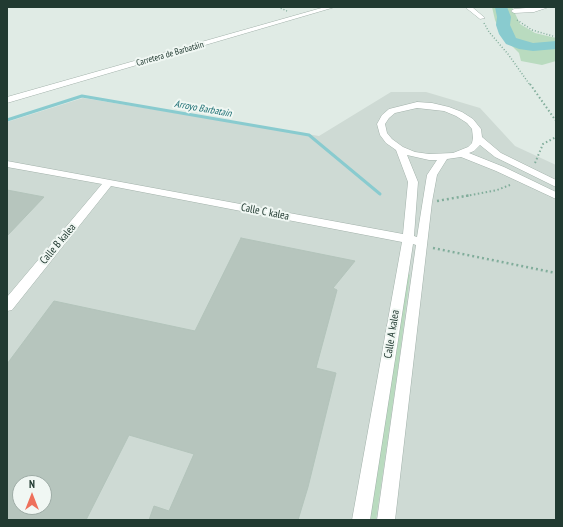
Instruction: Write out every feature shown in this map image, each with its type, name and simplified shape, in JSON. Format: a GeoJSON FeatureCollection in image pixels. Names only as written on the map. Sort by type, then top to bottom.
{"type":"FeatureCollection","features":[{"type":"Feature","properties":{"kind":"street","name":"Carretera de Barbatáin"},"geometry":{"type":"LineString","coordinates":[[7,100],[332,7]]}},
{"type":"Feature","properties":{"kind":"street"},"geometry":{"type":"LineString","coordinates":[[468,7],[482,18]]}},
{"type":"Feature","properties":{"kind":"street"},"geometry":{"type":"LineString","coordinates":[[515,15],[546,7]]}},
{"type":"Feature","properties":{"kind":"street"},"geometry":{"type":"LineString","coordinates":[[432,106],[460,114],[470,121],[476,129],[478,138],[476,144],[463,154],[444,157],[421,156],[400,149],[386,137],[383,133],[381,124],[385,117],[392,111],[404,107],[432,106]]}},
{"type":"Feature","properties":{"kind":"street"},"geometry":{"type":"LineString","coordinates":[[478,138],[498,154],[556,184]]}},
{"type":"Feature","properties":{"kind":"street","name":"Calle A kalea"},"geometry":{"type":"LineString","coordinates":[[362,520],[408,240],[413,182],[412,175],[400,149]]}},
{"type":"Feature","properties":{"kind":"street"},"geometry":{"type":"LineString","coordinates":[[463,154],[500,169],[556,196]]}},
{"type":"Feature","properties":{"kind":"street","name":"Calle A kalea"},"geometry":{"type":"LineString","coordinates":[[386,520],[427,202],[432,175],[444,157]]}},
{"type":"Feature","properties":{"kind":"street","name":"Calle C kalea"},"geometry":{"type":"LineString","coordinates":[[7,164],[422,242]]}},
{"type":"Feature","properties":{"kind":"street","name":"Calle B kalea"},"geometry":{"type":"LineString","coordinates":[[7,306],[109,182]]}},
{"type":"Feature","properties":{"kind":"path"},"geometry":{"type":"LineString","coordinates":[[515,15],[532,30],[556,37]]}},
{"type":"Feature","properties":{"kind":"path"},"geometry":{"type":"LineString","coordinates":[[482,18],[489,32],[508,54],[556,121]]}},
{"type":"Feature","properties":{"kind":"path"},"geometry":{"type":"LineString","coordinates":[[534,165],[544,144],[556,138]]}},
{"type":"Feature","properties":{"kind":"path"},"geometry":{"type":"LineString","coordinates":[[427,202],[497,190],[511,184]]}},
{"type":"Feature","properties":{"kind":"path"},"geometry":{"type":"LineString","coordinates":[[422,242],[438,250],[556,273]]}},
{"type":"Feature","properties":{"kind":"shaded area"},"geometry":{"type":"Polygon","coordinates":[[[391,92],[426,92],[480,108],[515,146],[556,165],[556,520],[7,520],[7,122],[83,98],[319,136],[391,92]]]}},
{"type":"Feature","properties":{"kind":"green space"},"geometry":{"type":"Polygon","coordinates":[[[492,7],[512,7],[520,24],[535,33],[556,38],[556,61],[542,65],[521,61],[519,53],[502,36],[495,20],[492,7]]]}},
{"type":"Feature","properties":{"kind":"green space"},"geometry":{"type":"Polygon","coordinates":[[[409,274],[399,361],[376,520],[370,520],[407,275],[409,274]]]}},
{"type":"Feature","properties":{"kind":"building"},"geometry":{"type":"Polygon","coordinates":[[[7,190],[44,197],[7,236],[7,190]]]}},
{"type":"Feature","properties":{"kind":"building"},"geometry":{"type":"Polygon","coordinates":[[[241,238],[355,261],[333,288],[337,290],[316,368],[336,373],[308,487],[298,520],[149,520],[154,506],[169,511],[194,454],[129,435],[86,520],[7,520],[7,364],[54,301],[195,331],[241,238]]]}},
{"type":"Feature","properties":{"kind":"waterway"},"geometry":{"type":"LineString","coordinates":[[501,7],[504,17],[503,25],[506,34],[511,41],[524,46],[533,47],[556,45]]}},
{"type":"Feature","properties":{"kind":"waterway","name":"Arroyo Barbatain"},"geometry":{"type":"LineString","coordinates":[[7,120],[82,96],[309,135],[380,194]]}}]}
